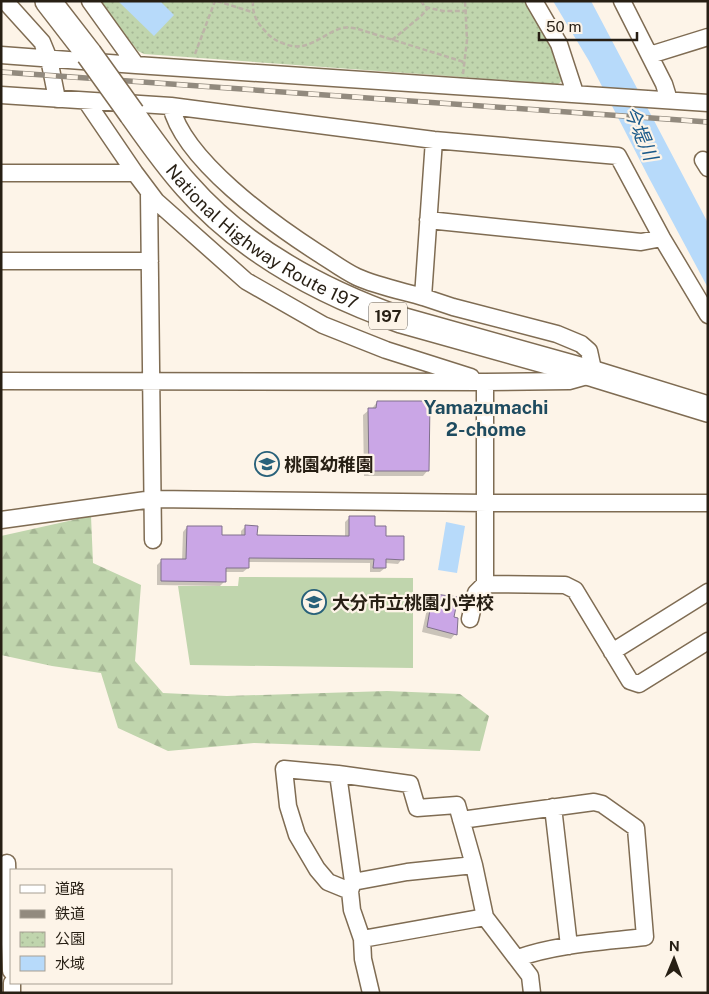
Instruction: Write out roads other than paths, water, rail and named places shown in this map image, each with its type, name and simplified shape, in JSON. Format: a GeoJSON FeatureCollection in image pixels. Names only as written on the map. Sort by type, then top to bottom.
{"type":"FeatureCollection","features":[{"type":"Feature","properties":{"kind":"highway","name":"National Highway Route 197"},"geometry":{"type":"LineString","coordinates":[[48,1],[177,175],[214,213],[270,259],[324,290],[371,310],[708,409]]}},
{"type":"Feature","properties":{"kind":"street"},"geometry":{"type":"LineString","coordinates":[[5,1],[42,42],[49,59],[57,99]]}},
{"type":"Feature","properties":{"kind":"street"},"geometry":{"type":"LineString","coordinates":[[90,1],[136,65]]}},
{"type":"Feature","properties":{"kind":"street"},"geometry":{"type":"LineString","coordinates":[[534,1],[559,44],[575,93]]}},
{"type":"Feature","properties":{"kind":"street"},"geometry":{"type":"LineString","coordinates":[[622,1],[664,84],[662,99]]}},
{"type":"Feature","properties":{"kind":"street"},"geometry":{"type":"LineString","coordinates":[[650,55],[708,36]]}},
{"type":"Feature","properties":{"kind":"street"},"geometry":{"type":"LineString","coordinates":[[1,55],[708,102]]}},
{"type":"Feature","properties":{"kind":"street"},"geometry":{"type":"LineString","coordinates":[[1,95],[171,106],[434,140],[618,156],[662,238],[708,315]]}},
{"type":"Feature","properties":{"kind":"street"},"geometry":{"type":"LineString","coordinates":[[86,101],[134,173],[156,201],[246,281],[323,325],[386,350],[485,382]]}},
{"type":"Feature","properties":{"kind":"street"},"geometry":{"type":"LineString","coordinates":[[1,381],[485,382],[569,381],[594,374],[590,351],[581,344],[557,334],[452,307],[358,277],[308,247],[269,219],[212,170],[186,139],[173,118],[171,106]]}},
{"type":"Feature","properties":{"kind":"street"},"geometry":{"type":"LineString","coordinates":[[423,297],[434,140]]}},
{"type":"Feature","properties":{"kind":"street"},"geometry":{"type":"LineString","coordinates":[[708,160],[703,160],[708,168]]}},
{"type":"Feature","properties":{"kind":"street"},"geometry":{"type":"LineString","coordinates":[[1,174],[134,173]]}},
{"type":"Feature","properties":{"kind":"street"},"geometry":{"type":"LineString","coordinates":[[149,193],[153,540]]}},
{"type":"Feature","properties":{"kind":"street"},"geometry":{"type":"LineString","coordinates":[[428,220],[641,242],[662,238]]}},
{"type":"Feature","properties":{"kind":"street"},"geometry":{"type":"LineString","coordinates":[[1,261],[150,261]]}},
{"type":"Feature","properties":{"kind":"street"},"geometry":{"type":"LineString","coordinates":[[470,619],[476,593],[485,584],[485,382]]}},
{"type":"Feature","properties":{"kind":"street"},"geometry":{"type":"LineString","coordinates":[[1,520],[153,499],[486,503],[708,503]]}},
{"type":"Feature","properties":{"kind":"street"},"geometry":{"type":"LineString","coordinates":[[485,584],[565,585],[574,590],[630,681],[639,684],[708,641]]}},
{"type":"Feature","properties":{"kind":"street"},"geometry":{"type":"LineString","coordinates":[[612,652],[708,592]]}},
{"type":"Feature","properties":{"kind":"street"},"geometry":{"type":"LineString","coordinates":[[474,865],[407,872],[351,887],[328,882],[317,869],[297,835],[288,806],[284,769],[410,784],[417,808],[457,805],[474,865],[485,917],[530,976],[532,993]]}},
{"type":"Feature","properties":{"kind":"street"},"geometry":{"type":"LineString","coordinates":[[338,774],[352,910],[362,939],[363,959],[371,993]]}},
{"type":"Feature","properties":{"kind":"street"},"geometry":{"type":"LineString","coordinates":[[461,820],[594,802],[602,804],[636,828],[645,937],[569,946],[531,953],[518,958]]}},
{"type":"Feature","properties":{"kind":"street"},"geometry":{"type":"LineString","coordinates":[[553,807],[569,946]]}},
{"type":"Feature","properties":{"kind":"street"},"geometry":{"type":"LineString","coordinates":[[7,863],[10,944]]}},
{"type":"Feature","properties":{"kind":"street"},"geometry":{"type":"LineString","coordinates":[[362,939],[485,917]]}},
{"type":"Feature","properties":{"kind":"water"},"geometry":{"type":"Polygon","coordinates":[[[120,1],[160,1],[174,15],[154,36],[120,1]]]}},
{"type":"Feature","properties":{"kind":"water","name":"今堤川"},"geometry":{"type":"Polygon","coordinates":[[[553,1],[591,1],[708,223],[708,288],[589,61],[553,1]]]}},
{"type":"Feature","properties":{"kind":"water"},"geometry":{"type":"Polygon","coordinates":[[[446,522],[465,526],[457,573],[438,570],[446,522]]]}},
{"type":"Feature","properties":{"kind":"railway"},"geometry":{"type":"LineString","coordinates":[[1,72],[708,122]]}},
{"type":"Feature","properties":{"kind":"place","name":"桃園幼稚園"},"geometry":{"type":"Point","coordinates":[267,464]}},
{"type":"Feature","properties":{"kind":"place","name":"大分市立桃園小学校"},"geometry":{"type":"Point","coordinates":[314,602]}},
{"type":"Feature","properties":{"kind":"district","name":"Yamazumachi 2-chome"},"geometry":{"type":"Point","coordinates":[486,418]}}]}
